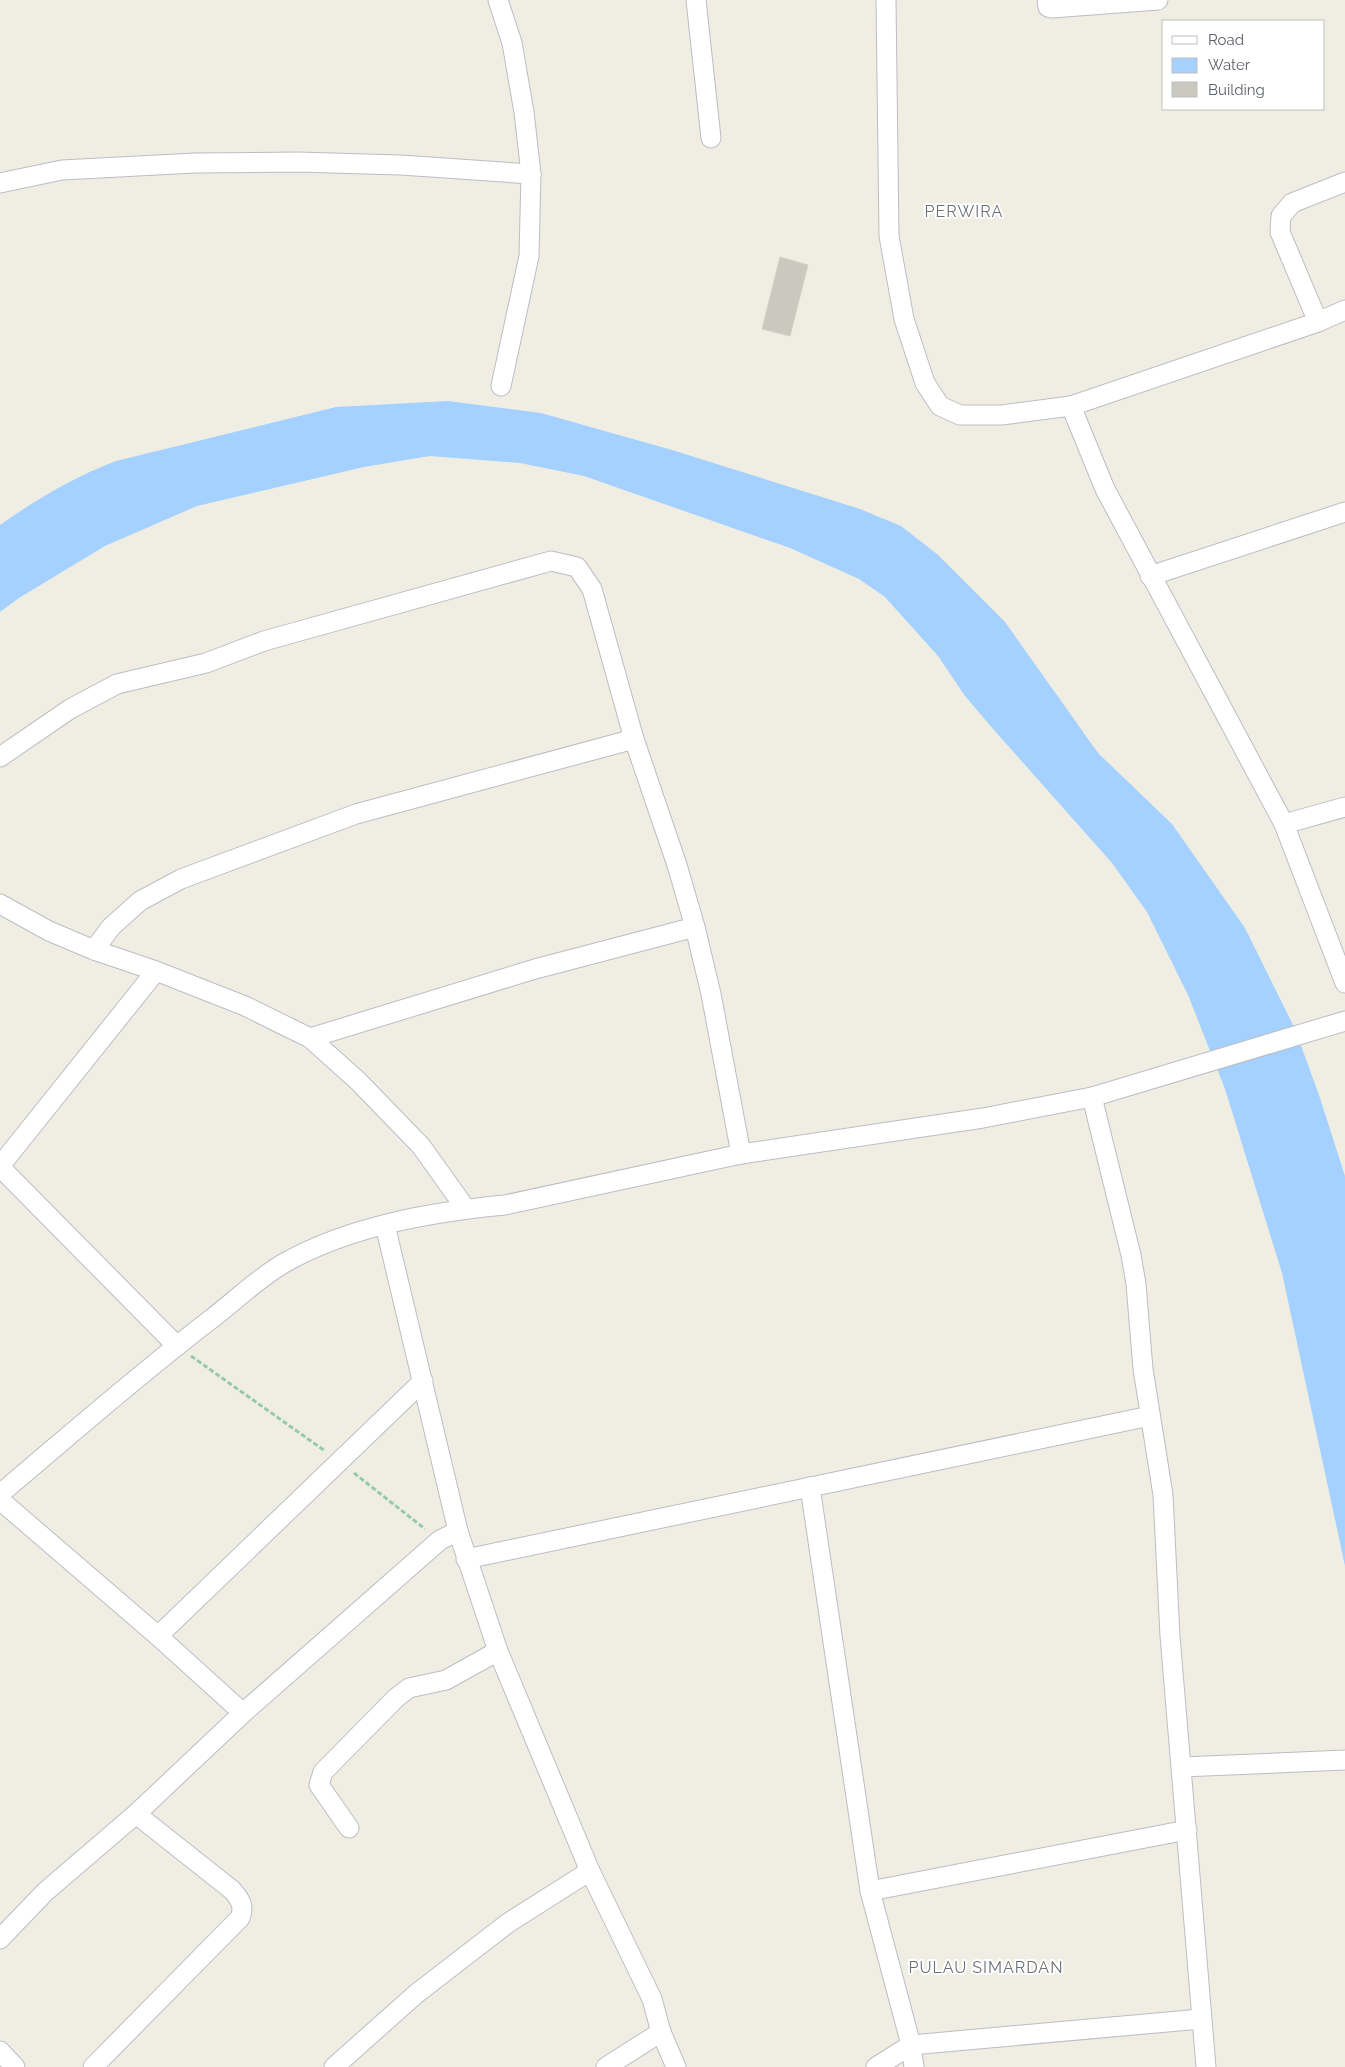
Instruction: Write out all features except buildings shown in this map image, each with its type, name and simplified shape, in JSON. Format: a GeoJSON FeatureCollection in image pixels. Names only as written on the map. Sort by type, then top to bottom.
{"type":"FeatureCollection","features":[{"type":"Feature","properties":{"kind":"street"},"geometry":{"type":"LineString","coordinates":[[498,0],[512,43],[524,112],[531,174],[529,256],[501,386]]}},
{"type":"Feature","properties":{"kind":"street"},"geometry":{"type":"LineString","coordinates":[[696,0],[712,138]]}},
{"type":"Feature","properties":{"kind":"street"},"geometry":{"type":"LineString","coordinates":[[886,0],[889,236],[904,319],[924,383],[940,406],[960,415],[1002,415],[1071,406],[1318,322],[1345,310]]}},
{"type":"Feature","properties":{"kind":"street"},"geometry":{"type":"LineString","coordinates":[[1047,0],[1048,7],[1052,8],[1158,0]]}},
{"type":"Feature","properties":{"kind":"street"},"geometry":{"type":"LineString","coordinates":[[0,183],[62,170],[298,162],[401,165],[531,174]]}},
{"type":"Feature","properties":{"kind":"street"},"geometry":{"type":"LineString","coordinates":[[1318,322],[1280,232],[1281,216],[1292,203],[1345,182]]}},
{"type":"Feature","properties":{"kind":"street"},"geometry":{"type":"LineString","coordinates":[[1071,406],[1105,489],[1284,824],[1345,983]]}},
{"type":"Feature","properties":{"kind":"street"},"geometry":{"type":"LineString","coordinates":[[1150,576],[1345,512]]}},
{"type":"Feature","properties":{"kind":"street"},"geometry":{"type":"LineString","coordinates":[[0,757],[70,708],[117,684],[206,663],[264,642],[551,561],[577,567],[592,589],[634,739],[677,866],[695,927],[711,994],[742,1154]]}},
{"type":"Feature","properties":{"kind":"street"},"geometry":{"type":"LineString","coordinates":[[94,950],[111,927],[140,901],[181,879],[356,814],[634,739]]}},
{"type":"Feature","properties":{"kind":"street"},"geometry":{"type":"LineString","coordinates":[[1284,824],[1345,807]]}},
{"type":"Feature","properties":{"kind":"street"},"geometry":{"type":"LineString","coordinates":[[0,904],[49,931],[94,950],[156,971],[245,1006],[310,1038],[358,1081],[421,1146],[466,1209]]}},
{"type":"Feature","properties":{"kind":"street"},"geometry":{"type":"LineString","coordinates":[[310,1038],[544,966],[695,927]]}},
{"type":"Feature","properties":{"kind":"street"},"geometry":{"type":"LineString","coordinates":[[156,971],[0,1167],[177,1346]]}},
{"type":"Feature","properties":{"kind":"street"},"geometry":{"type":"LineString","coordinates":[[0,1494],[177,1346],[284,1263],[319,1246],[385,1225],[466,1209],[505,1205],[742,1154],[983,1118],[1092,1097],[1337,1024]]}},
{"type":"Feature","properties":{"kind":"street"},"geometry":{"type":"LineString","coordinates":[[1092,1097],[1131,1255],[1136,1284],[1143,1368],[1163,1495],[1170,1636],[1206,2067]]}},
{"type":"Feature","properties":{"kind":"street"},"geometry":{"type":"LineString","coordinates":[[385,1225],[458,1532],[498,1652],[590,1871],[652,2000],[661,2032],[676,2067]]}},
{"type":"Feature","properties":{"kind":"street"},"geometry":{"type":"LineString","coordinates":[[158,1636],[423,1381]]}},
{"type":"Feature","properties":{"kind":"street"},"geometry":{"type":"LineString","coordinates":[[466,1559],[1150,1416]]}},
{"type":"Feature","properties":{"kind":"street"},"geometry":{"type":"LineString","coordinates":[[810,1487],[870,1891],[911,2046],[914,2067]]}},
{"type":"Feature","properties":{"kind":"street"},"geometry":{"type":"LineString","coordinates":[[0,1500],[244,1712]]}},
{"type":"Feature","properties":{"kind":"street"},"geometry":{"type":"LineString","coordinates":[[0,1939],[44,1892],[136,1814],[244,1712],[440,1540],[458,1532]]}},
{"type":"Feature","properties":{"kind":"street"},"geometry":{"type":"LineString","coordinates":[[349,1828],[320,1785],[323,1772],[396,1698],[409,1688],[446,1680],[498,1652]]}},
{"type":"Feature","properties":{"kind":"street"},"geometry":{"type":"LineString","coordinates":[[1182,1767],[1345,1760]]}},
{"type":"Feature","properties":{"kind":"street"},"geometry":{"type":"LineString","coordinates":[[93,2067],[240,1918],[243,1912],[243,1906],[232,1890],[136,1814]]}},
{"type":"Feature","properties":{"kind":"street"},"geometry":{"type":"LineString","coordinates":[[870,1891],[1187,1830]]}},
{"type":"Feature","properties":{"kind":"street"},"geometry":{"type":"LineString","coordinates":[[334,2067],[416,1994],[501,1929],[590,1871]]}},
{"type":"Feature","properties":{"kind":"street"},"geometry":{"type":"LineString","coordinates":[[876,2067],[911,2046],[1201,2020]]}},
{"type":"Feature","properties":{"kind":"street"},"geometry":{"type":"LineString","coordinates":[[606,2067],[661,2032]]}},
{"type":"Feature","properties":{"kind":"street"},"geometry":{"type":"LineString","coordinates":[[0,2051],[15,2067]]}},
{"type":"Feature","properties":{"kind":"path"},"geometry":{"type":"LineString","coordinates":[[177,1346],[338,1461],[440,1540]]}},
{"type":"Feature","properties":{"kind":"water"},"geometry":{"type":"Polygon","coordinates":[[[448,401],[541,413],[672,450],[860,509],[901,526],[937,554],[1005,622],[1098,753],[1172,824],[1245,928],[1295,1029],[1345,1176],[1345,1566],[1282,1273],[1225,1089],[1188,995],[1147,912],[1112,863],[994,730],[965,696],[938,656],[885,597],[859,579],[790,548],[584,476],[520,463],[430,456],[364,467],[197,506],[105,546],[19,598],[0,612],[0,525],[28,506],[85,474],[116,461],[336,407],[448,401]]]}},
{"type":"Feature","properties":{"kind":"district","name":"PERWIRA"},"geometry":{"type":"Point","coordinates":[964,211]}},
{"type":"Feature","properties":{"kind":"district","name":"PULAU SIMARDAN"},"geometry":{"type":"Point","coordinates":[986,1967]}}]}
